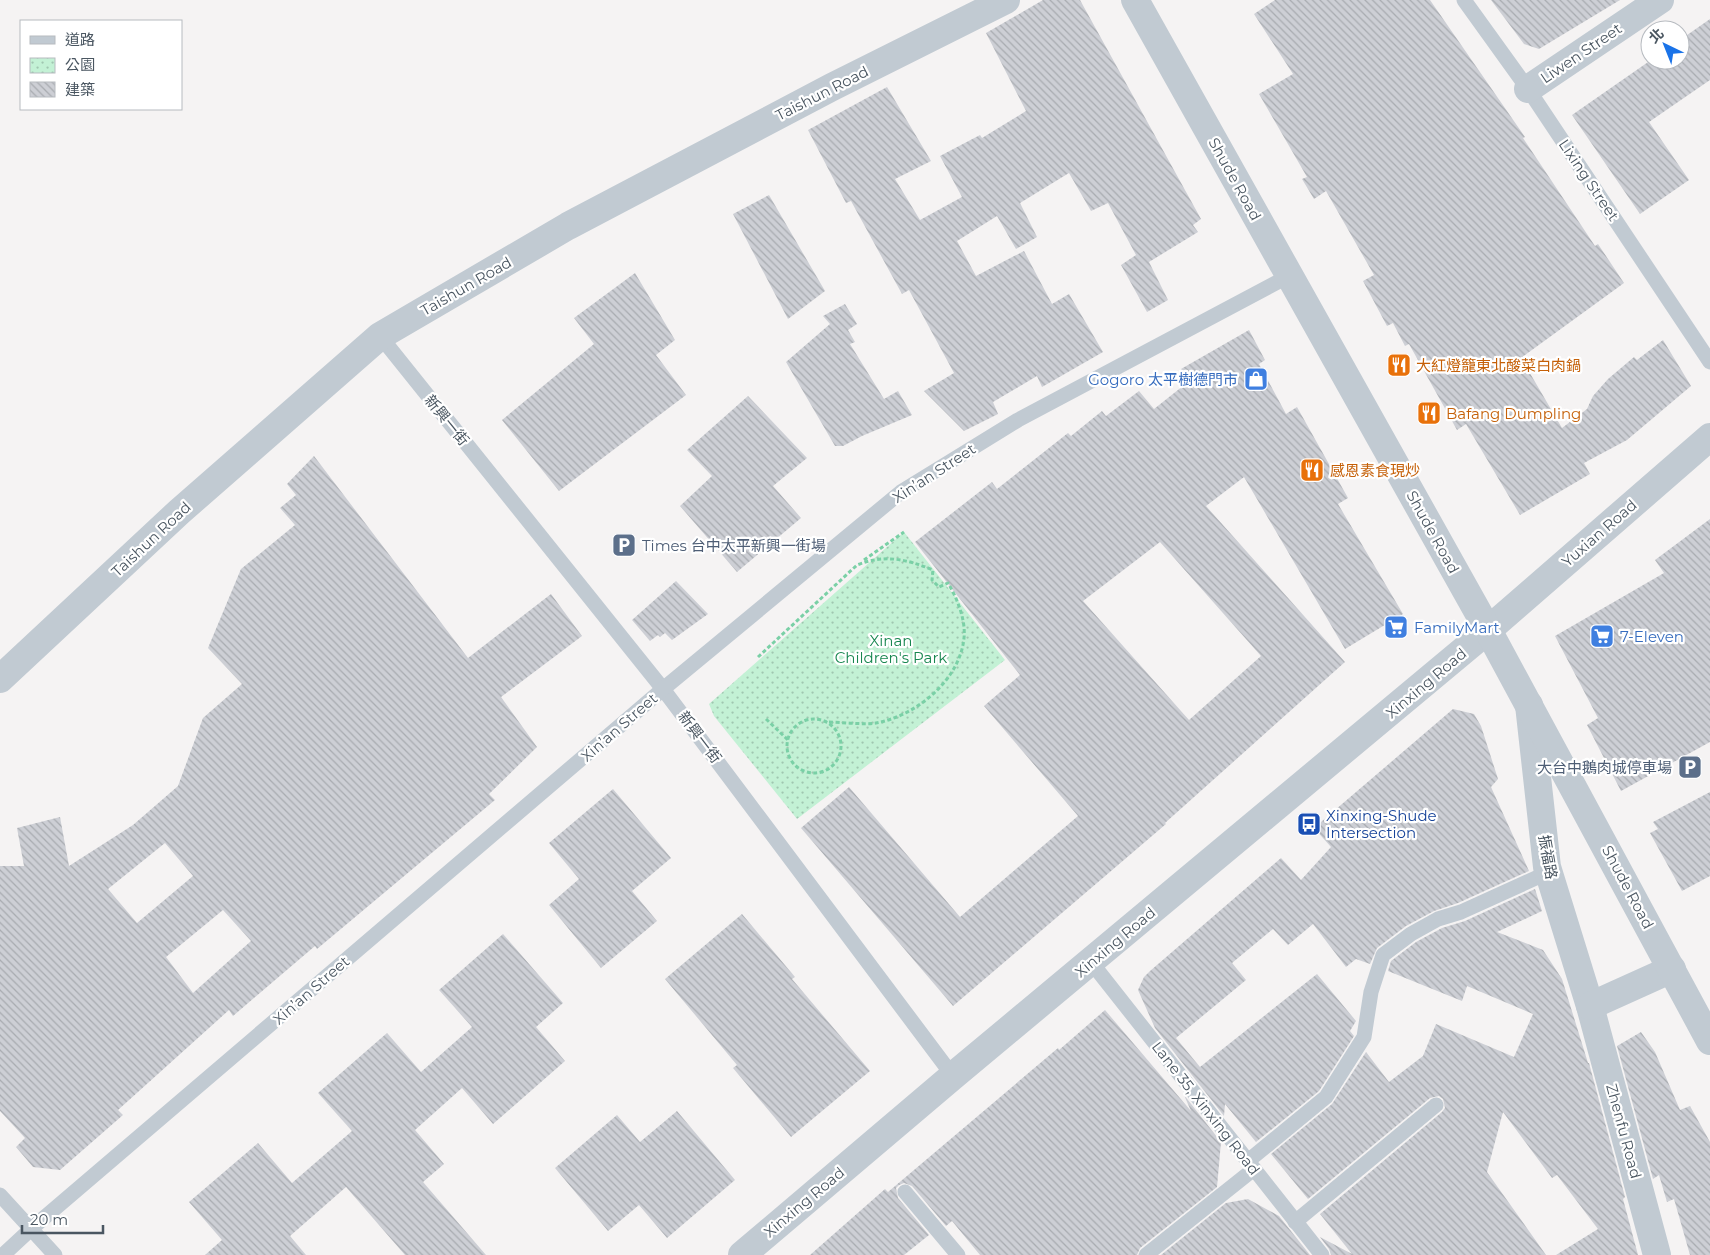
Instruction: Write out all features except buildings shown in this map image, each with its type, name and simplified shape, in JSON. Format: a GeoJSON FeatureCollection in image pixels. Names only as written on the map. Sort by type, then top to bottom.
{"type":"FeatureCollection","features":[{"type":"Feature","properties":{"kind":"street","name":"Taishun Road"},"geometry":{"type":"LineString","coordinates":[[0,680],[179,512],[380,336],[568,226],[832,87],[1006,0]]}},
{"type":"Feature","properties":{"kind":"street","name":"Shude Road"},"geometry":{"type":"LineString","coordinates":[[1135,0],[1488,630],[1709,1036]]}},
{"type":"Feature","properties":{"kind":"street","name":"Liwen Street"},"geometry":{"type":"LineString","coordinates":[[1528,89],[1660,0]]}},
{"type":"Feature","properties":{"kind":"street","name":"Yuxian Road"},"geometry":{"type":"LineString","coordinates":[[1488,630],[1710,436]]}},
{"type":"Feature","properties":{"kind":"street","name":"Xinxing Road"},"geometry":{"type":"LineString","coordinates":[[742,1255],[953,1076],[1488,630]]}},
{"type":"Feature","properties":{"kind":"street","name":"振福路"},"geometry":{"type":"LineString","coordinates":[[1529,704],[1548,872],[1590,1006]]}},
{"type":"Feature","properties":{"kind":"street"},"geometry":{"type":"LineString","coordinates":[[1590,1006],[1672,969]]}},
{"type":"Feature","properties":{"kind":"street","name":"Zhenfu Road"},"geometry":{"type":"LineString","coordinates":[[1590,1006],[1657,1255]]}},
{"type":"Feature","properties":{"kind":"lane","name":"Lixing Street"},"geometry":{"type":"LineString","coordinates":[[1464,0],[1528,89],[1710,362]]}},
{"type":"Feature","properties":{"kind":"lane","name":"Xin’an Street"},"geometry":{"type":"LineString","coordinates":[[3,1255],[31,1229],[663,689],[902,492],[1018,420],[1290,276]]}},
{"type":"Feature","properties":{"kind":"lane","name":"新興一街"},"geometry":{"type":"LineString","coordinates":[[380,336],[663,689],[953,1076]]}},
{"type":"Feature","properties":{"kind":"lane"},"geometry":{"type":"LineString","coordinates":[[1146,1255],[1251,1165],[1326,1097],[1364,1037],[1371,992],[1383,956],[1411,934],[1438,919],[1460,912],[1548,872]]}},
{"type":"Feature","properties":{"kind":"lane","name":"Lane 35, Xinxing Road"},"geometry":{"type":"LineString","coordinates":[[1091,962],[1322,1255]]}},
{"type":"Feature","properties":{"kind":"lane"},"geometry":{"type":"LineString","coordinates":[[1295,1222],[1436,1105]]}},
{"type":"Feature","properties":{"kind":"lane"},"geometry":{"type":"LineString","coordinates":[[905,1192],[958,1255]]}},
{"type":"Feature","properties":{"kind":"lane"},"geometry":{"type":"LineString","coordinates":[[0,1195],[55,1255]]}},
{"type":"Feature","properties":{"kind":"path"},"geometry":{"type":"LineString","coordinates":[[758,657],[857,565],[904,532]]}},
{"type":"Feature","properties":{"kind":"path"},"geometry":{"type":"LineString","coordinates":[[826,722],[837,732],[841,747],[836,762],[823,772],[814,773],[799,769],[789,756],[787,748],[788,740],[796,726],[803,722],[818,720],[826,722],[875,723],[896,717],[915,707],[933,694],[950,675],[959,658],[965,636],[955,595],[948,584],[939,587],[932,580],[933,570],[913,562],[889,558],[871,559],[857,565]]}},
{"type":"Feature","properties":{"kind":"path"},"geometry":{"type":"LineString","coordinates":[[766,719],[788,740]]}},
{"type":"Feature","properties":{"kind":"green space","name":"Xinan Children's Park"},"geometry":{"type":"Polygon","coordinates":[[[904,532],[1005,660],[797,819],[714,716],[709,704],[904,532]]]}},
{"type":"Feature","properties":{"kind":"place","name":"大紅燈籠東北酸菜白肉鍋"},"geometry":{"type":"Point","coordinates":[1399,365]}},
{"type":"Feature","properties":{"kind":"place","name":"Gogoro 太平樹德門市"},"geometry":{"type":"Point","coordinates":[1256,379]}},
{"type":"Feature","properties":{"kind":"place","name":"Bafang Dumpling"},"geometry":{"type":"Point","coordinates":[1429,413]}},
{"type":"Feature","properties":{"kind":"place","name":"感恩素食現炒"},"geometry":{"type":"Point","coordinates":[1312,470]}},
{"type":"Feature","properties":{"kind":"place","name":"Times 台中太平新興一街場"},"geometry":{"type":"Point","coordinates":[624,545]}},
{"type":"Feature","properties":{"kind":"place","name":"FamilyMart"},"geometry":{"type":"Point","coordinates":[1396,627]}},
{"type":"Feature","properties":{"kind":"place","name":"7-Eleven"},"geometry":{"type":"Point","coordinates":[1602,636]}},
{"type":"Feature","properties":{"kind":"place","name":"大台中鵝肉城停車場"},"geometry":{"type":"Point","coordinates":[1690,767]}},
{"type":"Feature","properties":{"kind":"place","name":"Xinxing-Shude Intersection"},"geometry":{"type":"Point","coordinates":[1309,824]}}]}
